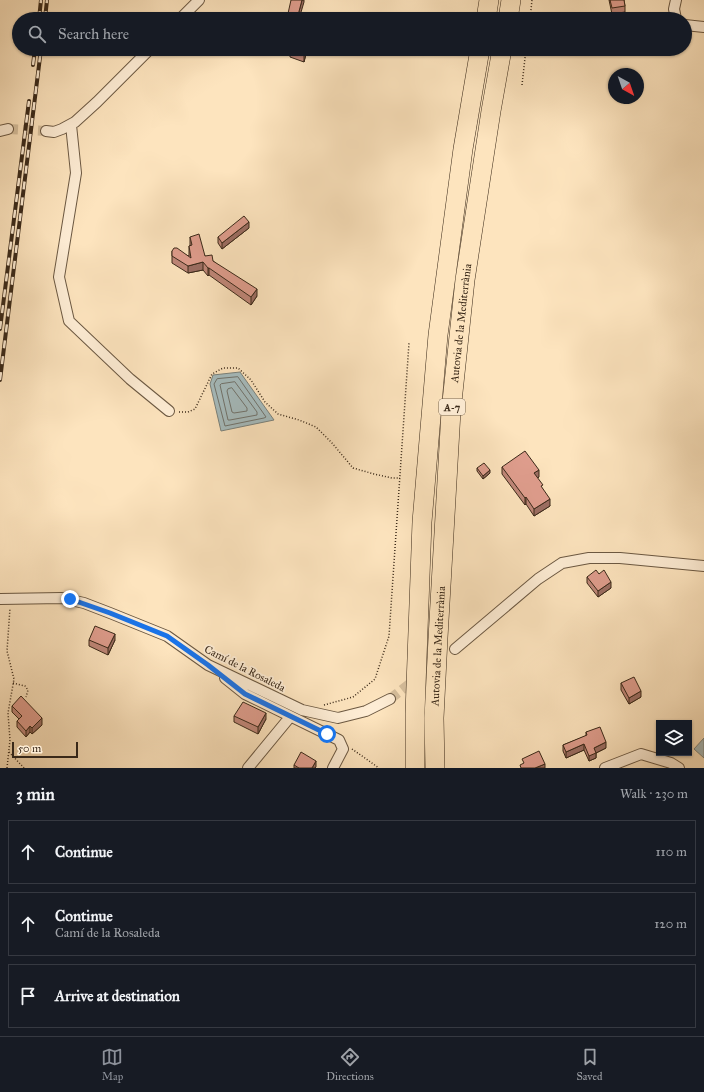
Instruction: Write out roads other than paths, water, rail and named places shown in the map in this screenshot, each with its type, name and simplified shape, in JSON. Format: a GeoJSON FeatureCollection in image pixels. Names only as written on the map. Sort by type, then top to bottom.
{"type":"FeatureCollection","features":[{"type":"Feature","properties":{"kind":"highway"},"geometry":{"type":"LineString","coordinates":[[487,12],[489,0]]}},
{"type":"Feature","properties":{"kind":"highway"},"geometry":{"type":"LineString","coordinates":[[509,12],[511,0]]}},
{"type":"Feature","properties":{"kind":"highway","name":"Autovia de la Mediterrània"},"geometry":{"type":"LineString","coordinates":[[415,768],[415,713],[422,522],[438,335],[463,149],[479,56]]}},
{"type":"Feature","properties":{"kind":"highway","name":"Autovia de la Mediterrània"},"geometry":{"type":"LineString","coordinates":[[435,768],[434,718],[438,622],[452,411],[465,280],[501,56]]}},
{"type":"Feature","properties":{"kind":"street"},"geometry":{"type":"LineString","coordinates":[[187,12],[199,0]]}},
{"type":"Feature","properties":{"kind":"street"},"geometry":{"type":"LineString","coordinates":[[675,12],[676,0]]}},
{"type":"Feature","properties":{"kind":"street"},"geometry":{"type":"LineString","coordinates":[[692,26],[704,27]]}},
{"type":"Feature","properties":{"kind":"street"},"geometry":{"type":"LineString","coordinates":[[46,131],[54,132],[71,125],[143,56]]}},
{"type":"Feature","properties":{"kind":"street"},"geometry":{"type":"LineString","coordinates":[[71,125],[76,173],[59,277],[69,321],[130,379],[169,411]]}},
{"type":"Feature","properties":{"kind":"street"},"geometry":{"type":"LineString","coordinates":[[454,650],[538,579],[562,563],[589,558],[620,558],[704,566]]}},
{"type":"Feature","properties":{"kind":"street","name":"Camí de la Rosaleda"},"geometry":{"type":"LineString","coordinates":[[5,599],[62,598],[84,604],[167,636],[208,665],[302,710],[338,718],[366,711],[390,699]]}},
{"type":"Feature","properties":{"kind":"street"},"geometry":{"type":"LineString","coordinates":[[208,665],[245,694],[339,740],[343,749],[333,768]]}},
{"type":"Feature","properties":{"kind":"street"},"geometry":{"type":"LineString","coordinates":[[248,768],[290,717]]}},
{"type":"Feature","properties":{"kind":"street"},"geometry":{"type":"LineString","coordinates":[[605,768],[640,754],[671,763],[678,768]]}},
{"type":"Feature","properties":{"kind":"water"},"geometry":{"type":"Polygon","coordinates":[[[240,372],[274,420],[221,431],[210,384],[213,375],[240,372]]]}},
{"type":"Feature","properties":{"kind":"water"},"geometry":{"type":"Polygon","coordinates":[[[704,738],[704,758],[694,749],[704,738]]]}},
{"type":"Feature","properties":{"kind":"tunnel"},"geometry":{"type":"LineString","coordinates":[[8,129],[46,131]]}},
{"type":"Feature","properties":{"kind":"tunnel"},"geometry":{"type":"LineString","coordinates":[[390,699],[416,679]]}},
{"type":"Feature","properties":{"kind":"railway"},"geometry":{"type":"LineString","coordinates":[[40,12],[41,0]]}},
{"type":"Feature","properties":{"kind":"railway"},"geometry":{"type":"LineString","coordinates":[[46,12],[47,0]]}},
{"type":"Feature","properties":{"kind":"railway"},"geometry":{"type":"LineString","coordinates":[[33,65],[34,56]]}},
{"type":"Feature","properties":{"kind":"railway"},"geometry":{"type":"LineString","coordinates":[[0,380],[40,56]]}},
{"type":"Feature","properties":{"kind":"railway"},"geometry":{"type":"LineString","coordinates":[[0,329],[29,101]]}}]}
